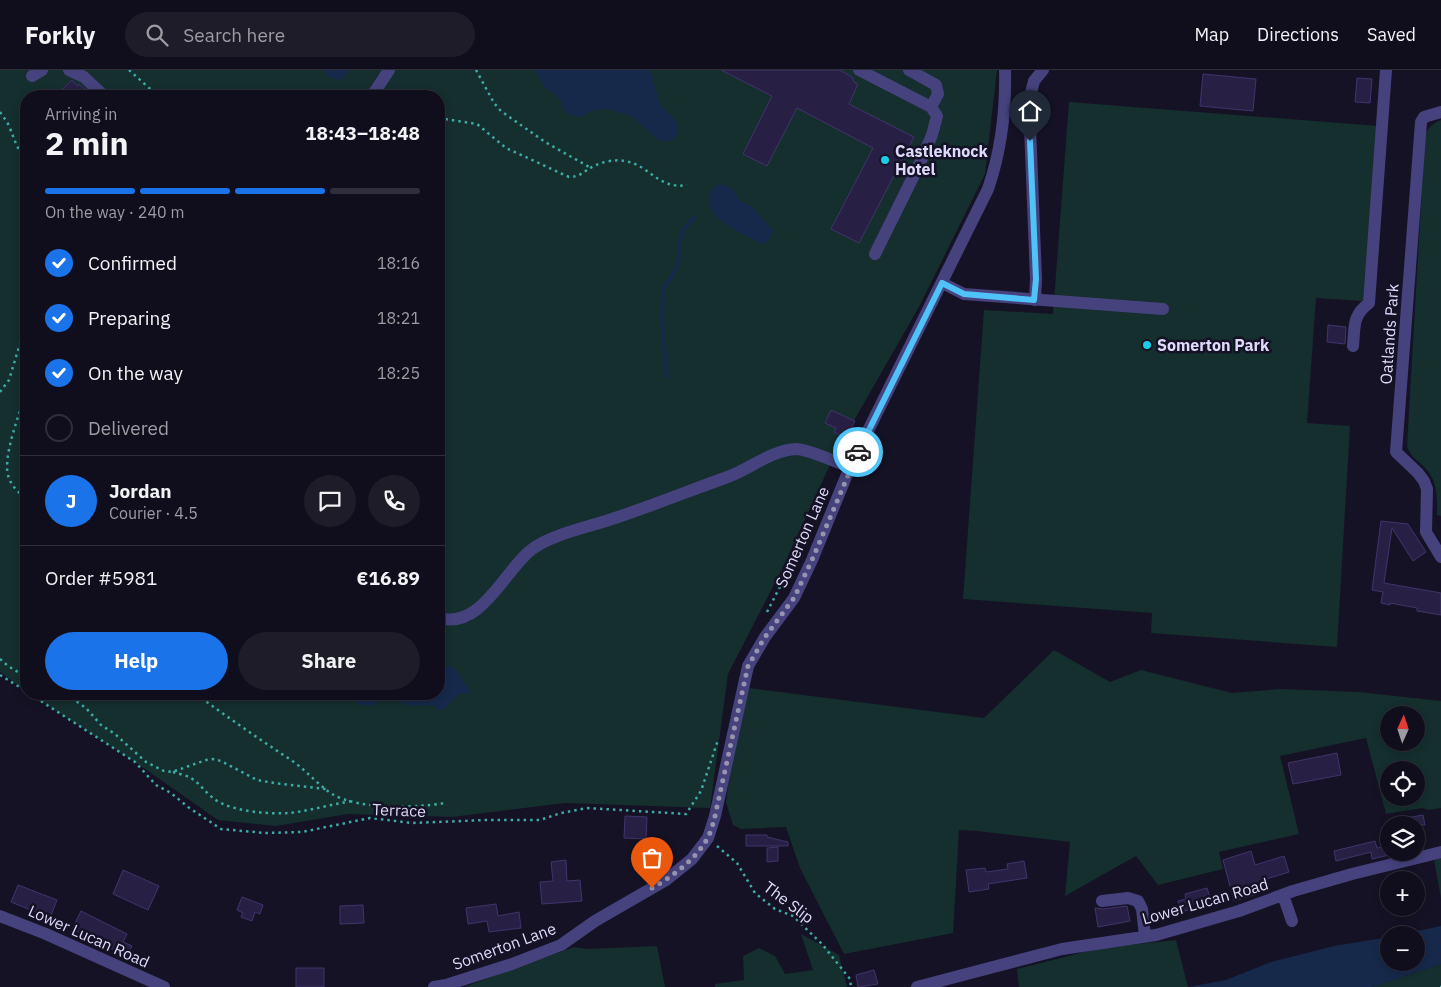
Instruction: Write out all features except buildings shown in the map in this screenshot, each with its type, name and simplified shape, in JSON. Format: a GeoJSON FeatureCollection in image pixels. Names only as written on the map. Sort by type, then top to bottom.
{"type":"FeatureCollection","features":[{"type":"Feature","properties":{"kind":"street"},"geometry":{"type":"LineString","coordinates":[[69,70],[84,77],[98,90]]}},
{"type":"Feature","properties":{"kind":"street"},"geometry":{"type":"LineString","coordinates":[[376,90],[389,70]]}},
{"type":"Feature","properties":{"kind":"street"},"geometry":{"type":"LineString","coordinates":[[860,70],[931,106],[937,116],[932,135],[875,254]]}},
{"type":"Feature","properties":{"kind":"street"},"geometry":{"type":"LineString","coordinates":[[909,70],[936,85],[938,94],[931,106]]}},
{"type":"Feature","properties":{"kind":"street","name":"Somerton Lane"},"geometry":{"type":"LineString","coordinates":[[434,987],[512,964],[561,945],[595,921],[666,880],[692,859],[708,838],[715,816],[748,666],[765,637],[794,598],[812,560],[850,467],[988,189],[996,167],[1001,140],[1005,70]]}},
{"type":"Feature","properties":{"kind":"street"},"geometry":{"type":"LineString","coordinates":[[1034,300],[1036,279],[1028,101],[1034,81],[1043,70]]}},
{"type":"Feature","properties":{"kind":"street"},"geometry":{"type":"LineString","coordinates":[[1353,346],[1355,322],[1359,310],[1369,303],[1386,70]]}},
{"type":"Feature","properties":{"kind":"street","name":"Oatlands Park"},"geometry":{"type":"LineString","coordinates":[[1441,112],[1424,117],[1420,122],[1396,452],[1424,481],[1426,489],[1426,532],[1441,557]]}},
{"type":"Feature","properties":{"kind":"street"},"geometry":{"type":"LineString","coordinates":[[942,283],[964,294],[1163,309]]}},
{"type":"Feature","properties":{"kind":"street"},"geometry":{"type":"LineString","coordinates":[[445,619],[456,620],[470,614],[486,601],[530,550],[543,542],[615,519],[735,474],[773,455],[797,449],[850,467]]}},
{"type":"Feature","properties":{"kind":"street","name":"Lower Lucan Road"},"geometry":{"type":"LineString","coordinates":[[917,987],[1059,950],[1191,926],[1352,874],[1441,852]]}},
{"type":"Feature","properties":{"kind":"street"},"geometry":{"type":"LineString","coordinates":[[1283,895],[1292,921]]}},
{"type":"Feature","properties":{"kind":"street"},"geometry":{"type":"LineString","coordinates":[[1102,901],[1128,898],[1138,901],[1142,910],[1144,936]]}},
{"type":"Feature","properties":{"kind":"street","name":"Lower Lucan Road"},"geometry":{"type":"LineString","coordinates":[[0,916],[46,934],[164,987]]}},
{"type":"Feature","properties":{"kind":"path"},"geometry":{"type":"LineString","coordinates":[[129,70],[151,90]]}},
{"type":"Feature","properties":{"kind":"path"},"geometry":{"type":"LineString","coordinates":[[476,70],[494,103],[501,111],[545,142],[591,168]]}},
{"type":"Feature","properties":{"kind":"path"},"geometry":{"type":"LineString","coordinates":[[0,112],[9,125],[14,142],[20,152]]}},
{"type":"Feature","properties":{"kind":"path"},"geometry":{"type":"LineString","coordinates":[[445,119],[477,124],[506,148],[569,177],[582,175],[601,163],[618,160],[626,161],[642,168],[663,183],[687,185]]}},
{"type":"Feature","properties":{"kind":"path"},"geometry":{"type":"LineString","coordinates":[[0,392],[9,380],[20,344]]}},
{"type":"Feature","properties":{"kind":"path"},"geometry":{"type":"LineString","coordinates":[[20,413],[11,443],[7,472],[9,479],[20,493]]}},
{"type":"Feature","properties":{"kind":"path"},"geometry":{"type":"LineString","coordinates":[[763,619],[811,527]]}},
{"type":"Feature","properties":{"kind":"path"},"geometry":{"type":"LineString","coordinates":[[0,659],[20,673]]}},
{"type":"Feature","properties":{"kind":"path"},"geometry":{"type":"LineString","coordinates":[[0,675],[20,687]]}},
{"type":"Feature","properties":{"kind":"path","name":"Terrace"},"geometry":{"type":"LineString","coordinates":[[39,700],[136,762],[156,786],[171,793],[221,829],[265,833],[302,832],[370,818],[412,823],[540,820],[561,813],[587,808],[686,814],[701,792],[721,734]]}},
{"type":"Feature","properties":{"kind":"path"},"geometry":{"type":"LineString","coordinates":[[75,700],[146,762],[164,771],[192,779],[211,797],[231,806],[261,812],[289,812],[354,801]]}},
{"type":"Feature","properties":{"kind":"path"},"geometry":{"type":"LineString","coordinates":[[204,700],[293,761],[334,795],[382,806],[408,807],[445,803]]}},
{"type":"Feature","properties":{"kind":"path"},"geometry":{"type":"LineString","coordinates":[[172,772],[213,759],[257,780],[326,789]]}},
{"type":"Feature","properties":{"kind":"path","name":"The Slip"},"geometry":{"type":"LineString","coordinates":[[708,838],[737,863],[756,893],[775,909],[793,916],[822,944],[850,979],[850,987]]}},
{"type":"Feature","properties":{"kind":"green space"},"geometry":{"type":"Polygon","coordinates":[[[0,70],[997,70],[985,174],[920,305],[836,452],[781,571],[728,674],[710,808],[565,803],[452,817],[348,814],[276,826],[218,820],[135,762],[39,700],[445,700],[445,90],[20,90],[20,687],[0,672],[0,70]]]}},
{"type":"Feature","properties":{"kind":"green space","name":"Somerton Park"},"geometry":{"type":"Polygon","coordinates":[[[1069,102],[1378,126],[1366,298],[1361,301],[1316,298],[1307,423],[1350,426],[1337,647],[1151,633],[1152,613],[963,599],[984,310],[1053,314],[1069,102]]]}},
{"type":"Feature","properties":{"kind":"green space"},"geometry":{"type":"Polygon","coordinates":[[[1441,120],[1441,516],[1437,515],[1436,491],[1431,475],[1410,454],[1407,446],[1425,136],[1431,126],[1441,120]]]}},
{"type":"Feature","properties":{"kind":"green space"},"geometry":{"type":"Polygon","coordinates":[[[1054,650],[1110,682],[1141,670],[1232,693],[1280,689],[1359,692],[1441,701],[1441,808],[1429,810],[1422,808],[1386,814],[1384,806],[1425,806],[1425,761],[1380,761],[1380,791],[1366,738],[1280,756],[1299,834],[1219,852],[1223,869],[1158,885],[1136,856],[1065,896],[1070,842],[959,830],[953,933],[844,954],[800,868],[786,827],[741,829],[733,825],[726,802],[731,763],[749,688],[984,718],[1054,650]]]}},
{"type":"Feature","properties":{"kind":"green space"},"geometry":{"type":"Polygon","coordinates":[[[1441,858],[1441,898],[1434,860],[1441,858]]]}},
{"type":"Feature","properties":{"kind":"green space"},"geometry":{"type":"Polygon","coordinates":[[[801,934],[839,955],[847,987],[715,987],[715,984],[744,980],[743,956],[759,948],[775,956],[785,974],[813,970],[801,934]]]}},
{"type":"Feature","properties":{"kind":"green space"},"geometry":{"type":"Polygon","coordinates":[[[1176,940],[1188,987],[1019,987],[1017,969],[1100,948],[1176,940]]]}},
{"type":"Feature","properties":{"kind":"green space"},"geometry":{"type":"Polygon","coordinates":[[[657,946],[665,987],[464,987],[574,947],[588,949],[657,946]]]}},
{"type":"Feature","properties":{"kind":"green space"},"geometry":{"type":"Polygon","coordinates":[[[1441,964],[1441,987],[1372,987],[1425,971],[1425,969],[1441,964]]]}},
{"type":"Feature","properties":{"kind":"water"},"geometry":{"type":"Polygon","coordinates":[[[323,70],[350,70],[341,80],[329,77],[323,70]]]}},
{"type":"Feature","properties":{"kind":"water"},"geometry":{"type":"Polygon","coordinates":[[[534,70],[649,70],[660,103],[677,125],[677,134],[672,140],[663,141],[652,135],[638,121],[627,114],[610,110],[596,110],[581,117],[570,115],[563,109],[562,102],[556,95],[545,88],[534,70]]]}},
{"type":"Feature","properties":{"kind":"water"},"geometry":{"type":"Polygon","coordinates":[[[716,185],[724,185],[730,188],[735,192],[739,200],[752,207],[773,230],[769,241],[763,244],[728,226],[720,219],[710,205],[711,192],[716,185]]]}},
{"type":"Feature","properties":{"kind":"water"},"geometry":{"type":"Polygon","coordinates":[[[450,665],[455,669],[470,690],[468,694],[459,694],[446,708],[439,710],[433,705],[412,706],[396,700],[445,700],[445,667],[450,665]]]}},
{"type":"Feature","properties":{"kind":"water"},"geometry":{"type":"Polygon","coordinates":[[[352,700],[385,700],[371,705],[360,705],[352,700]]]}},
{"type":"Feature","properties":{"kind":"water"},"geometry":{"type":"Polygon","coordinates":[[[1441,926],[1441,964],[1425,969],[1425,929],[1441,926]]]}},
{"type":"Feature","properties":{"kind":"water"},"geometry":{"type":"Polygon","coordinates":[[[1380,938],[1380,971],[1420,971],[1372,987],[1188,987],[1226,980],[1271,962],[1334,946],[1380,938]]]}},
{"type":"Feature","properties":{"kind":"waterway"},"geometry":{"type":"LineString","coordinates":[[667,376],[662,323],[664,291],[666,284],[677,267],[683,231],[694,218]]}},
{"type":"Feature","properties":{"kind":"way so far"},"geometry":{"type":"LineString","coordinates":[[652,888],[666,880],[692,859],[708,838],[715,816],[748,666],[765,637],[794,598],[858,452]]}},
{"type":"Feature","properties":{"kind":"place","name":"Castleknock Hotel"},"geometry":{"type":"Point","coordinates":[885,160]}},
{"type":"Feature","properties":{"kind":"place","name":"Somerton Park"},"geometry":{"type":"Point","coordinates":[1147,345]}},
{"type":"Feature","properties":{"kind":"route"},"geometry":{"type":"LineString","coordinates":[[858,452],[942,283],[964,294],[1034,300],[1036,279],[1030,141]]}}]}
